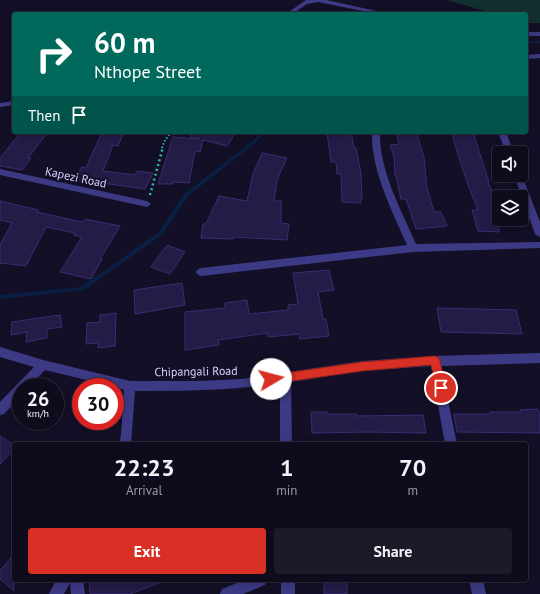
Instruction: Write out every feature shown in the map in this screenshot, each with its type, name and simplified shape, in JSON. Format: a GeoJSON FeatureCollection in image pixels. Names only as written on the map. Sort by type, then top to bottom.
{"type":"FeatureCollection","features":[{"type":"Feature","properties":{"kind":"street"},"geometry":{"type":"LineString","coordinates":[[292,12],[305,2],[318,0],[376,12]]}},
{"type":"Feature","properties":{"kind":"street"},"geometry":{"type":"LineString","coordinates":[[528,34],[540,34]]}},
{"type":"Feature","properties":{"kind":"street"},"geometry":{"type":"LineString","coordinates":[[528,57],[540,56]]}},
{"type":"Feature","properties":{"kind":"street"},"geometry":{"type":"LineString","coordinates":[[0,105],[12,103]]}},
{"type":"Feature","properties":{"kind":"street"},"geometry":{"type":"LineString","coordinates":[[376,134],[374,140],[379,162],[412,248]]}},
{"type":"Feature","properties":{"kind":"street"},"geometry":{"type":"LineString","coordinates":[[503,134],[507,146]]}},
{"type":"Feature","properties":{"kind":"street","name":"Kapezi Road"},"geometry":{"type":"LineString","coordinates":[[0,172],[147,204]]}},
{"type":"Feature","properties":{"kind":"street"},"geometry":{"type":"LineString","coordinates":[[521,182],[540,234]]}},
{"type":"Feature","properties":{"kind":"street"},"geometry":{"type":"LineString","coordinates":[[201,272],[412,248],[540,245]]}},
{"type":"Feature","properties":{"kind":"street","name":"Chipangali Road"},"geometry":{"type":"LineString","coordinates":[[0,352],[43,365],[130,386],[199,386],[242,384],[362,366],[435,361],[540,358]]}},
{"type":"Feature","properties":{"kind":"street"},"geometry":{"type":"LineString","coordinates":[[435,361],[451,442]]}},
{"type":"Feature","properties":{"kind":"street"},"geometry":{"type":"LineString","coordinates":[[31,378],[43,365]]}},
{"type":"Feature","properties":{"kind":"street"},"geometry":{"type":"LineString","coordinates":[[286,377],[286,442]]}},
{"type":"Feature","properties":{"kind":"street"},"geometry":{"type":"LineString","coordinates":[[125,442],[130,386]]}},
{"type":"Feature","properties":{"kind":"street"},"geometry":{"type":"LineString","coordinates":[[0,410],[12,398]]}},
{"type":"Feature","properties":{"kind":"street"},"geometry":{"type":"LineString","coordinates":[[56,594],[63,582]]}},
{"type":"Feature","properties":{"kind":"street"},"geometry":{"type":"LineString","coordinates":[[76,582],[78,594]]}},
{"type":"Feature","properties":{"kind":"street"},"geometry":{"type":"LineString","coordinates":[[227,594],[255,582]]}},
{"type":"Feature","properties":{"kind":"street"},"geometry":{"type":"LineString","coordinates":[[288,582],[288,594]]}},
{"type":"Feature","properties":{"kind":"street"},"geometry":{"type":"LineString","coordinates":[[476,582],[479,594]]}},
{"type":"Feature","properties":{"kind":"path"},"geometry":{"type":"LineString","coordinates":[[147,204],[164,142],[170,134]]}},
{"type":"Feature","properties":{"kind":"green space"},"geometry":{"type":"Polygon","coordinates":[[[447,0],[540,0],[540,23],[528,23],[528,12],[488,12],[447,0]]]}},
{"type":"Feature","properties":{"kind":"building"},"geometry":{"type":"Polygon","coordinates":[[[19,134],[46,134],[28,158],[31,158],[22,170],[0,166],[0,158],[19,134]]]}},
{"type":"Feature","properties":{"kind":"building"},"geometry":{"type":"Polygon","coordinates":[[[101,134],[123,134],[118,146],[113,145],[103,171],[135,175],[137,171],[153,173],[145,189],[74,179],[82,167],[86,168],[101,134]]]}},
{"type":"Feature","properties":{"kind":"building"},"geometry":{"type":"Polygon","coordinates":[[[192,134],[235,134],[227,146],[203,140],[200,152],[195,151],[189,183],[173,182],[173,184],[158,184],[173,137],[199,139],[191,138],[192,134]]]}},
{"type":"Feature","properties":{"kind":"building"},"geometry":{"type":"Polygon","coordinates":[[[327,134],[351,134],[361,173],[361,203],[342,202],[341,174],[337,174],[336,162],[331,162],[327,134]]]}},
{"type":"Feature","properties":{"kind":"building"},"geometry":{"type":"Polygon","coordinates":[[[396,134],[417,134],[424,157],[427,188],[434,212],[441,212],[447,226],[416,229],[406,199],[401,199],[395,176],[394,156],[390,145],[399,144],[396,134]]]}},
{"type":"Feature","properties":{"kind":"building"},"geometry":{"type":"Polygon","coordinates":[[[452,134],[474,134],[492,191],[492,226],[499,226],[499,232],[478,231],[472,210],[478,210],[467,182],[452,134]]]}},
{"type":"Feature","properties":{"kind":"building"},"geometry":{"type":"Polygon","coordinates":[[[262,153],[287,158],[277,180],[274,201],[281,201],[281,223],[289,224],[287,240],[233,237],[233,239],[201,238],[203,224],[206,224],[219,196],[247,201],[253,174],[262,153]]]}},
{"type":"Feature","properties":{"kind":"building"},"geometry":{"type":"Polygon","coordinates":[[[0,201],[39,210],[37,212],[82,222],[85,219],[120,226],[100,259],[102,259],[91,279],[60,272],[82,237],[74,235],[75,233],[46,227],[26,266],[0,263],[0,245],[12,223],[0,220],[0,201]]]}},
{"type":"Feature","properties":{"kind":"building"},"geometry":{"type":"Polygon","coordinates":[[[167,245],[185,252],[170,274],[151,267],[167,245]]]}},
{"type":"Feature","properties":{"kind":"building"},"geometry":{"type":"Polygon","coordinates":[[[329,270],[334,290],[318,292],[323,319],[326,319],[329,336],[300,339],[299,334],[268,337],[268,333],[218,340],[219,345],[185,350],[185,312],[225,308],[225,303],[247,300],[249,314],[288,310],[288,305],[298,304],[293,273],[329,270]]]}},
{"type":"Feature","properties":{"kind":"building"},"geometry":{"type":"Polygon","coordinates":[[[182,283],[185,305],[135,314],[134,290],[182,283]]]}},
{"type":"Feature","properties":{"kind":"building"},"geometry":{"type":"Polygon","coordinates":[[[437,308],[516,310],[522,334],[441,332],[437,308]]]}},
{"type":"Feature","properties":{"kind":"building"},"geometry":{"type":"Polygon","coordinates":[[[116,313],[115,346],[98,348],[98,343],[86,344],[87,323],[100,322],[100,315],[116,313]]]}},
{"type":"Feature","properties":{"kind":"building"},"geometry":{"type":"Polygon","coordinates":[[[60,315],[62,327],[47,329],[47,338],[26,342],[27,332],[11,335],[12,322],[60,315]]]}},
{"type":"Feature","properties":{"kind":"building"},"geometry":{"type":"Polygon","coordinates":[[[538,409],[540,417],[540,433],[457,432],[454,414],[490,414],[490,412],[521,412],[520,410],[538,409]]]}},
{"type":"Feature","properties":{"kind":"building"},"geometry":{"type":"Polygon","coordinates":[[[311,412],[327,412],[327,414],[356,414],[356,416],[423,415],[426,433],[312,433],[311,412]]]}},
{"type":"Feature","properties":{"kind":"building"},"geometry":{"type":"Polygon","coordinates":[[[0,436],[12,444],[12,451],[0,464],[0,436]]]}},
{"type":"Feature","properties":{"kind":"building"},"geometry":{"type":"Polygon","coordinates":[[[12,556],[12,582],[14,582],[14,591],[0,579],[0,571],[12,556]]]}},
{"type":"Feature","properties":{"kind":"building"},"geometry":{"type":"Polygon","coordinates":[[[89,582],[161,582],[130,594],[90,594],[89,582]]]}},
{"type":"Feature","properties":{"kind":"building"},"geometry":{"type":"Polygon","coordinates":[[[324,582],[347,582],[347,594],[324,594],[324,582]]]}},
{"type":"Feature","properties":{"kind":"waterway"},"geometry":{"type":"LineString","coordinates":[[528,42],[540,42]]}},
{"type":"Feature","properties":{"kind":"waterway"},"geometry":{"type":"LineString","coordinates":[[0,297],[82,289],[161,233],[186,195],[253,143],[262,134]]}},
{"type":"Feature","properties":{"kind":"route"},"geometry":{"type":"LineString","coordinates":[[271,379],[362,366],[435,361],[441,388]]}}]}
